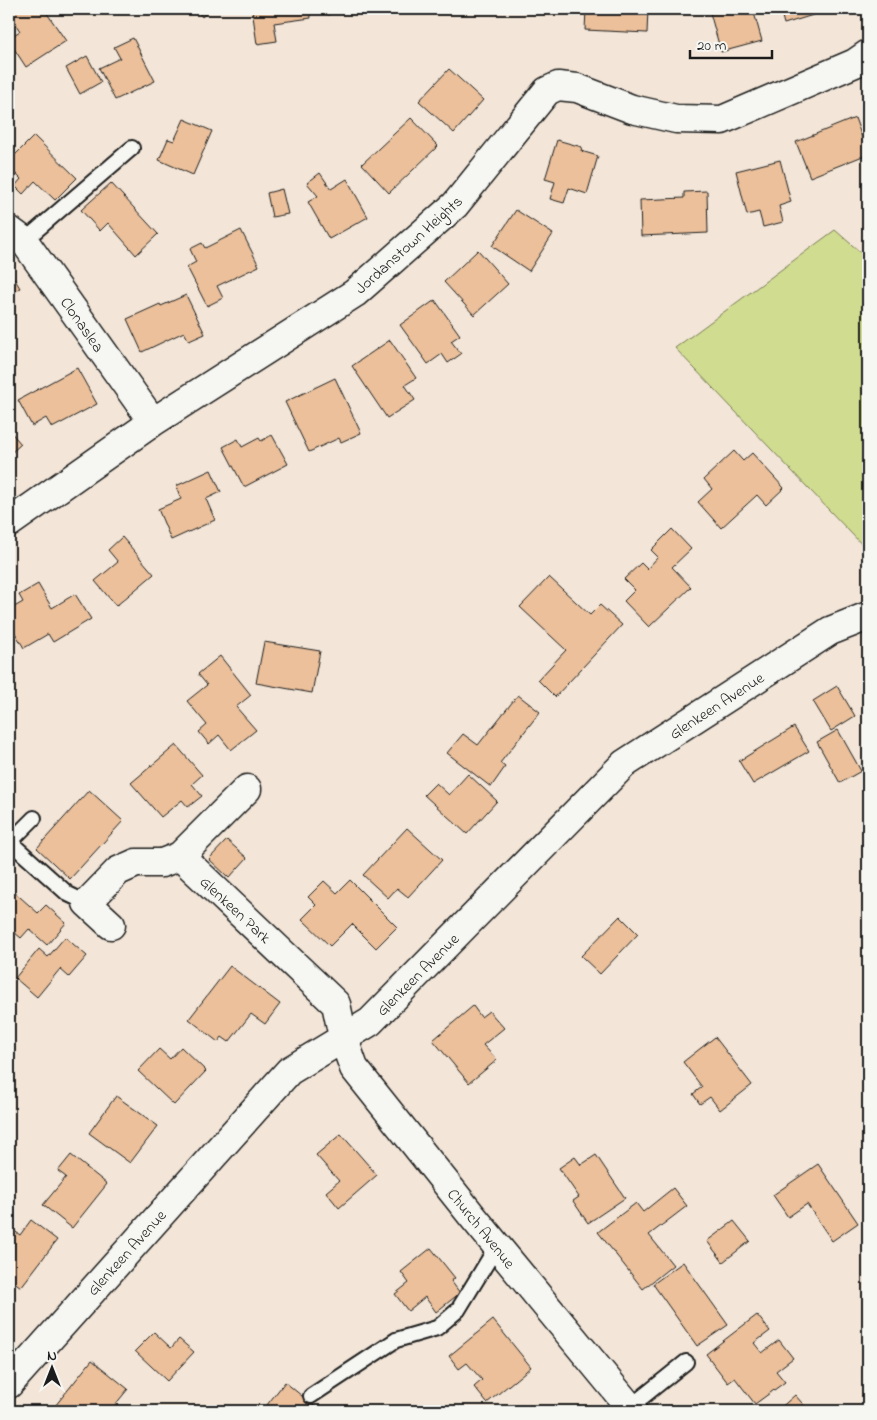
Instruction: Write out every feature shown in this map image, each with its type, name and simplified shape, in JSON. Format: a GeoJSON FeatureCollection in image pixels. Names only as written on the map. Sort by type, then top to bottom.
{"type":"FeatureCollection","features":[{"type":"Feature","properties":{"kind":"street","name":"Jordanstown Heights"},"geometry":{"type":"LineString","coordinates":[[9,523],[153,422],[355,293],[455,205],[547,91],[558,86],[577,88],[632,109],[676,119],[722,120],[855,63],[868,54]]}},
{"type":"Feature","properties":{"kind":"street","name":"Clonaslea"},"geometry":{"type":"LineString","coordinates":[[17,236],[153,422]]}},
{"type":"Feature","properties":{"kind":"street","name":"Glenkeen Avenue"},"geometry":{"type":"LineString","coordinates":[[9,1384],[289,1071],[370,1022],[624,764],[830,631],[868,616]]}},
{"type":"Feature","properties":{"kind":"street"},"geometry":{"type":"LineString","coordinates":[[110,925],[87,903],[118,871],[136,863],[162,863],[180,856],[247,789]]}},
{"type":"Feature","properties":{"kind":"street","name":"Glenkeen Park"},"geometry":{"type":"LineString","coordinates":[[180,856],[336,1004],[343,1037]]}},
{"type":"Feature","properties":{"kind":"street","name":"Church Avenue"},"geometry":{"type":"LineString","coordinates":[[343,1037],[354,1068],[631,1409]]}},
{"type":"Feature","properties":{"kind":"lane"},"geometry":{"type":"LineString","coordinates":[[17,236],[132,148]]}},
{"type":"Feature","properties":{"kind":"lane"},"geometry":{"type":"LineString","coordinates":[[34,818],[10,842],[68,894],[87,903]]}},
{"type":"Feature","properties":{"kind":"lane"},"geometry":{"type":"LineString","coordinates":[[311,1396],[396,1340],[437,1328],[458,1310],[498,1246]]}},
{"type":"Feature","properties":{"kind":"lane"},"geometry":{"type":"LineString","coordinates":[[631,1409],[686,1362]]}},
{"type":"Feature","properties":{"kind":"green space"},"geometry":{"type":"Polygon","coordinates":[[[835,230],[868,259],[868,551],[675,348],[835,230]]]}},
{"type":"Feature","properties":{"kind":"building"},"geometry":{"type":"Polygon","coordinates":[[[9,9],[44,9],[66,41],[26,67],[9,41],[9,38],[20,31],[10,16],[12,14],[9,9]]]}},
{"type":"Feature","properties":{"kind":"building"},"geometry":{"type":"Polygon","coordinates":[[[196,9],[211,9],[202,17],[196,9]]]}},
{"type":"Feature","properties":{"kind":"building"},"geometry":{"type":"Polygon","coordinates":[[[252,9],[309,9],[311,18],[274,23],[277,41],[257,44],[252,9]]]}},
{"type":"Feature","properties":{"kind":"building"},"geometry":{"type":"Polygon","coordinates":[[[326,9],[344,9],[328,15],[326,9]]]}},
{"type":"Feature","properties":{"kind":"building"},"geometry":{"type":"Polygon","coordinates":[[[586,9],[648,9],[647,33],[585,30],[586,9]]]}},
{"type":"Feature","properties":{"kind":"building"},"geometry":{"type":"Polygon","coordinates":[[[709,9],[753,9],[762,41],[721,52],[709,9]]]}},
{"type":"Feature","properties":{"kind":"building"},"geometry":{"type":"Polygon","coordinates":[[[780,9],[825,9],[826,11],[784,24],[780,9]]]}},
{"type":"Feature","properties":{"kind":"building"},"geometry":{"type":"Polygon","coordinates":[[[133,38],[155,81],[115,100],[99,68],[120,58],[114,47],[133,38]]]}},
{"type":"Feature","properties":{"kind":"building"},"geometry":{"type":"Polygon","coordinates":[[[87,56],[101,82],[80,94],[66,68],[87,56]]]}},
{"type":"Feature","properties":{"kind":"building"},"geometry":{"type":"Polygon","coordinates":[[[449,69],[483,100],[454,133],[419,101],[449,69]]]}},
{"type":"Feature","properties":{"kind":"building"},"geometry":{"type":"Polygon","coordinates":[[[411,118],[438,146],[389,193],[362,164],[411,118]]]}},
{"type":"Feature","properties":{"kind":"building"},"geometry":{"type":"Polygon","coordinates":[[[855,118],[868,154],[810,177],[796,142],[855,118]]]}},
{"type":"Feature","properties":{"kind":"building"},"geometry":{"type":"Polygon","coordinates":[[[184,119],[212,131],[193,175],[159,160],[168,139],[174,141],[184,119]]]}},
{"type":"Feature","properties":{"kind":"building"},"geometry":{"type":"Polygon","coordinates":[[[34,136],[77,178],[55,200],[35,181],[23,194],[15,186],[21,179],[9,167],[9,161],[34,136]]]}},
{"type":"Feature","properties":{"kind":"building"},"geometry":{"type":"Polygon","coordinates":[[[557,140],[582,147],[581,151],[598,156],[587,194],[569,188],[564,203],[550,199],[555,182],[545,179],[557,140]]]}},
{"type":"Feature","properties":{"kind":"building"},"geometry":{"type":"Polygon","coordinates":[[[780,160],[791,202],[779,206],[783,222],[763,227],[759,212],[747,215],[736,171],[780,160]]]}},
{"type":"Feature","properties":{"kind":"building"},"geometry":{"type":"Polygon","coordinates":[[[320,173],[331,189],[347,179],[368,217],[329,239],[308,202],[318,196],[307,183],[320,173]]]}},
{"type":"Feature","properties":{"kind":"building"},"geometry":{"type":"Polygon","coordinates":[[[111,183],[158,234],[136,255],[108,223],[100,231],[81,210],[111,183]]]}},
{"type":"Feature","properties":{"kind":"building"},"geometry":{"type":"Polygon","coordinates":[[[282,189],[288,214],[272,217],[267,193],[282,189]]]}},
{"type":"Feature","properties":{"kind":"building"},"geometry":{"type":"Polygon","coordinates":[[[707,191],[708,233],[641,236],[640,200],[684,198],[684,192],[707,191]]]}},
{"type":"Feature","properties":{"kind":"building"},"geometry":{"type":"Polygon","coordinates":[[[516,210],[553,234],[529,271],[492,246],[516,210]]]}},
{"type":"Feature","properties":{"kind":"building"},"geometry":{"type":"Polygon","coordinates":[[[241,230],[259,266],[217,286],[223,298],[207,306],[187,267],[196,262],[190,249],[202,243],[205,248],[241,230]]]}},
{"type":"Feature","properties":{"kind":"building"},"geometry":{"type":"Polygon","coordinates":[[[478,250],[508,284],[474,315],[444,282],[478,250]]]}},
{"type":"Feature","properties":{"kind":"building"},"geometry":{"type":"Polygon","coordinates":[[[9,270],[20,288],[9,294],[9,270]]]}},
{"type":"Feature","properties":{"kind":"building"},"geometry":{"type":"Polygon","coordinates":[[[186,295],[205,334],[189,341],[184,332],[142,352],[127,319],[186,295]]]}},
{"type":"Feature","properties":{"kind":"building"},"geometry":{"type":"Polygon","coordinates":[[[435,300],[460,335],[451,341],[461,354],[448,363],[442,354],[428,364],[400,325],[435,300]]]}},
{"type":"Feature","properties":{"kind":"building"},"geometry":{"type":"Polygon","coordinates":[[[390,340],[416,378],[405,385],[415,400],[387,418],[352,366],[390,340]]]}},
{"type":"Feature","properties":{"kind":"building"},"geometry":{"type":"Polygon","coordinates":[[[77,368],[97,404],[52,428],[46,418],[32,426],[18,400],[77,368]]]}},
{"type":"Feature","properties":{"kind":"building"},"geometry":{"type":"Polygon","coordinates":[[[335,378],[361,433],[341,442],[339,438],[309,452],[285,402],[335,378]]]}},
{"type":"Feature","properties":{"kind":"building"},"geometry":{"type":"Polygon","coordinates":[[[9,430],[21,444],[9,455],[9,430]]]}},
{"type":"Feature","properties":{"kind":"building"},"geometry":{"type":"Polygon","coordinates":[[[272,435],[288,464],[244,487],[223,447],[238,439],[242,447],[259,438],[261,441],[272,435]]]}},
{"type":"Feature","properties":{"kind":"building"},"geometry":{"type":"Polygon","coordinates":[[[734,451],[743,461],[752,453],[784,488],[766,505],[757,495],[721,528],[698,502],[712,489],[704,479],[734,451]]]}},
{"type":"Feature","properties":{"kind":"building"},"geometry":{"type":"Polygon","coordinates":[[[211,470],[221,492],[206,499],[215,520],[171,540],[158,509],[181,499],[176,486],[211,470]]]}},
{"type":"Feature","properties":{"kind":"building"},"geometry":{"type":"Polygon","coordinates":[[[672,529],[691,549],[672,567],[691,587],[649,627],[624,601],[635,590],[624,579],[641,563],[647,569],[658,557],[651,550],[672,529]]]}},
{"type":"Feature","properties":{"kind":"building"},"geometry":{"type":"Polygon","coordinates":[[[122,537],[154,574],[116,606],[95,581],[118,562],[108,550],[122,537]]]}},
{"type":"Feature","properties":{"kind":"building"},"geometry":{"type":"Polygon","coordinates":[[[549,577],[590,615],[600,605],[622,625],[555,697],[538,680],[566,650],[520,607],[549,577]]]}},
{"type":"Feature","properties":{"kind":"building"},"geometry":{"type":"Polygon","coordinates":[[[38,584],[52,608],[75,594],[91,619],[53,642],[48,634],[24,648],[9,623],[9,610],[23,602],[19,595],[38,584]]]}},
{"type":"Feature","properties":{"kind":"building"},"geometry":{"type":"Polygon","coordinates":[[[264,642],[320,651],[312,693],[256,683],[264,642]]]}},
{"type":"Feature","properties":{"kind":"building"},"geometry":{"type":"Polygon","coordinates":[[[220,656],[251,695],[236,707],[256,730],[231,750],[219,735],[209,744],[199,732],[207,725],[187,701],[207,685],[198,674],[220,656]]]}},
{"type":"Feature","properties":{"kind":"building"},"geometry":{"type":"Polygon","coordinates":[[[837,686],[855,716],[831,731],[813,701],[837,686]]]}},
{"type":"Feature","properties":{"kind":"building"},"geometry":{"type":"Polygon","coordinates":[[[518,695],[540,712],[500,763],[505,767],[491,787],[447,753],[463,734],[478,745],[518,695]]]}},
{"type":"Feature","properties":{"kind":"building"},"geometry":{"type":"Polygon","coordinates":[[[794,727],[809,751],[753,784],[739,761],[794,727]]]}},
{"type":"Feature","properties":{"kind":"building"},"geometry":{"type":"Polygon","coordinates":[[[838,730],[861,771],[840,783],[817,742],[838,730]]]}},
{"type":"Feature","properties":{"kind":"building"},"geometry":{"type":"Polygon","coordinates":[[[176,745],[202,775],[192,784],[202,796],[188,807],[182,800],[161,817],[131,783],[176,745]]]}},
{"type":"Feature","properties":{"kind":"building"},"geometry":{"type":"Polygon","coordinates":[[[468,774],[497,801],[467,834],[424,795],[436,783],[449,795],[468,774]]]}},
{"type":"Feature","properties":{"kind":"building"},"geometry":{"type":"Polygon","coordinates":[[[89,790],[123,821],[70,879],[37,848],[89,790]]]}},
{"type":"Feature","properties":{"kind":"building"},"geometry":{"type":"Polygon","coordinates":[[[407,828],[442,860],[408,897],[397,888],[388,898],[363,875],[407,828]]]}},
{"type":"Feature","properties":{"kind":"building"},"geometry":{"type":"Polygon","coordinates":[[[227,840],[247,858],[229,878],[209,859],[227,840]]]}},
{"type":"Feature","properties":{"kind":"building"},"geometry":{"type":"Polygon","coordinates":[[[350,880],[397,927],[376,948],[352,924],[330,946],[302,919],[316,905],[308,897],[324,881],[337,893],[350,880]]]}},
{"type":"Feature","properties":{"kind":"building"},"geometry":{"type":"Polygon","coordinates":[[[12,890],[38,913],[46,905],[66,923],[47,945],[29,929],[21,938],[9,928],[9,894],[12,890]]]}},
{"type":"Feature","properties":{"kind":"building"},"geometry":{"type":"Polygon","coordinates":[[[620,916],[638,934],[600,974],[581,956],[620,916]]]}},
{"type":"Feature","properties":{"kind":"building"},"geometry":{"type":"Polygon","coordinates":[[[65,937],[87,956],[69,977],[60,969],[37,997],[15,978],[39,949],[48,957],[65,937]]]}},
{"type":"Feature","properties":{"kind":"building"},"geometry":{"type":"Polygon","coordinates":[[[230,966],[280,1004],[265,1024],[251,1014],[229,1042],[222,1037],[218,1042],[189,1019],[230,966]]]}},
{"type":"Feature","properties":{"kind":"building"},"geometry":{"type":"Polygon","coordinates":[[[473,1006],[481,1017],[489,1011],[504,1028],[483,1045],[497,1060],[469,1083],[433,1040],[473,1006]]]}},
{"type":"Feature","properties":{"kind":"building"},"geometry":{"type":"Polygon","coordinates":[[[715,1037],[752,1085],[720,1110],[710,1097],[700,1104],[693,1094],[702,1087],[683,1062],[715,1037]]]}},
{"type":"Feature","properties":{"kind":"building"},"geometry":{"type":"Polygon","coordinates":[[[181,1047],[206,1071],[174,1105],[138,1071],[159,1049],[170,1059],[181,1047]]]}},
{"type":"Feature","properties":{"kind":"building"},"geometry":{"type":"Polygon","coordinates":[[[116,1096],[158,1126],[130,1163],[89,1133],[116,1096]]]}},
{"type":"Feature","properties":{"kind":"building"},"geometry":{"type":"Polygon","coordinates":[[[341,1134],[377,1175],[339,1208],[326,1192],[339,1181],[316,1155],[341,1134]]]}},
{"type":"Feature","properties":{"kind":"building"},"geometry":{"type":"Polygon","coordinates":[[[71,1155],[107,1184],[72,1228],[43,1205],[66,1177],[58,1171],[71,1155]]]}},
{"type":"Feature","properties":{"kind":"building"},"geometry":{"type":"Polygon","coordinates":[[[596,1155],[625,1198],[588,1223],[573,1201],[579,1197],[559,1168],[575,1157],[581,1165],[596,1155]]]}},
{"type":"Feature","properties":{"kind":"building"},"geometry":{"type":"Polygon","coordinates":[[[818,1164],[858,1223],[832,1241],[807,1204],[788,1217],[773,1195],[818,1164]]]}},
{"type":"Feature","properties":{"kind":"building"},"geometry":{"type":"Polygon","coordinates":[[[673,1188],[687,1206],[649,1235],[673,1265],[643,1289],[598,1232],[636,1203],[643,1212],[673,1188]]]}},
{"type":"Feature","properties":{"kind":"building"},"geometry":{"type":"Polygon","coordinates":[[[31,1220],[57,1240],[21,1287],[9,1278],[9,1227],[20,1235],[31,1220]]]}},
{"type":"Feature","properties":{"kind":"building"},"geometry":{"type":"Polygon","coordinates":[[[734,1221],[750,1241],[723,1262],[707,1241],[734,1221]]]}},
{"type":"Feature","properties":{"kind":"building"},"geometry":{"type":"Polygon","coordinates":[[[431,1248],[455,1278],[451,1281],[460,1293],[436,1312],[425,1297],[408,1311],[395,1294],[409,1283],[401,1272],[431,1248]]]}},
{"type":"Feature","properties":{"kind":"building"},"geometry":{"type":"Polygon","coordinates":[[[683,1262],[728,1325],[697,1346],[653,1284],[683,1262]]]}},
{"type":"Feature","properties":{"kind":"building"},"geometry":{"type":"Polygon","coordinates":[[[757,1315],[770,1331],[754,1343],[762,1353],[779,1340],[793,1358],[776,1371],[785,1382],[755,1404],[735,1378],[728,1383],[706,1354],[757,1315]]]}},
{"type":"Feature","properties":{"kind":"building"},"geometry":{"type":"Polygon","coordinates":[[[493,1320],[531,1367],[487,1403],[474,1387],[482,1380],[467,1363],[459,1369],[449,1356],[493,1320]]]}},
{"type":"Feature","properties":{"kind":"building"},"geometry":{"type":"Polygon","coordinates":[[[154,1332],[171,1348],[179,1339],[194,1352],[167,1381],[135,1351],[154,1332]]]}},
{"type":"Feature","properties":{"kind":"building"},"geometry":{"type":"Polygon","coordinates":[[[92,1360],[128,1389],[110,1411],[51,1411],[92,1360]]]}},
{"type":"Feature","properties":{"kind":"building"},"geometry":{"type":"Polygon","coordinates":[[[285,1382],[320,1411],[263,1410],[285,1382]]]}},
{"type":"Feature","properties":{"kind":"building"},"geometry":{"type":"Polygon","coordinates":[[[795,1395],[809,1411],[777,1411],[795,1395]]]}},
{"type":"Feature","properties":{"kind":"building"},"geometry":{"type":"Polygon","coordinates":[[[523,1405],[528,1411],[515,1411],[523,1405]]]}}]}
